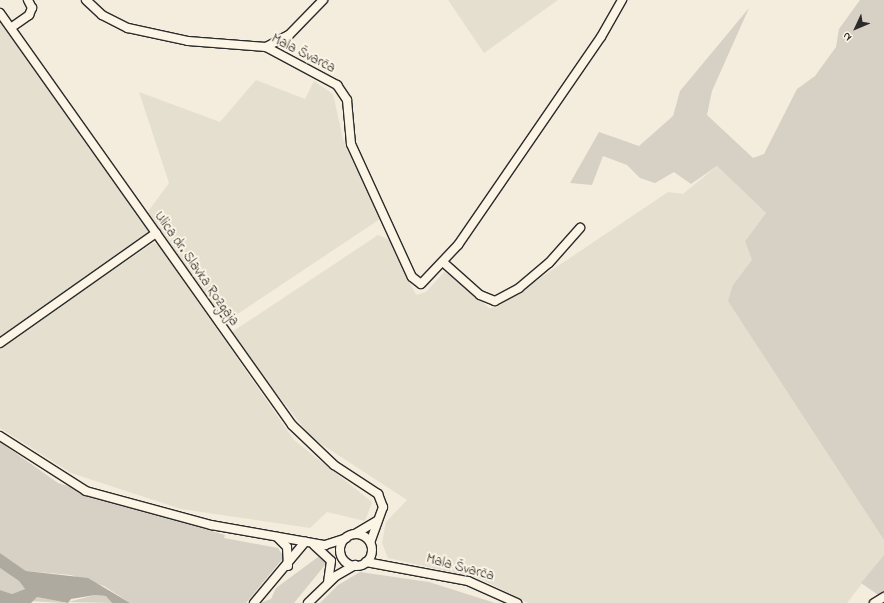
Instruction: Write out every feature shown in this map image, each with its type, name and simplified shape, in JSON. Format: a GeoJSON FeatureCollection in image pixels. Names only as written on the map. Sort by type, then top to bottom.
{"type":"FeatureCollection","features":[{"type":"Feature","properties":{"kind":"street"},"geometry":{"type":"LineString","coordinates":[[12,27],[29,15],[32,8],[28,0]]}},
{"type":"Feature","properties":{"kind":"street","name":"Mala Švarča"},"geometry":{"type":"LineString","coordinates":[[86,0],[102,15],[128,28],[188,41],[266,47],[337,85],[347,100],[351,144],[386,223],[416,283],[421,284],[429,280],[444,263]]}},
{"type":"Feature","properties":{"kind":"street"},"geometry":{"type":"LineString","coordinates":[[266,47],[289,35],[323,0]]}},
{"type":"Feature","properties":{"kind":"street"},"geometry":{"type":"LineString","coordinates":[[580,228],[549,262],[503,299],[495,301],[480,295],[444,263],[601,37],[622,0]]}},
{"type":"Feature","properties":{"kind":"street","name":"Ulica dr. Slavka Rozgaja"},"geometry":{"type":"LineString","coordinates":[[0,12],[292,425],[334,465],[378,494],[383,503],[371,544]]}},
{"type":"Feature","properties":{"kind":"street"},"geometry":{"type":"LineString","coordinates":[[0,343],[156,233]]}},
{"type":"Feature","properties":{"kind":"street"},"geometry":{"type":"LineString","coordinates":[[0,436],[86,491],[211,525],[325,544],[346,538],[377,521]]}},
{"type":"Feature","properties":{"kind":"street"},"geometry":{"type":"LineString","coordinates":[[355,534],[371,544],[382,559],[394,565]]}},
{"type":"Feature","properties":{"kind":"street"},"geometry":{"type":"LineString","coordinates":[[276,537],[287,548],[288,566]]}},
{"type":"Feature","properties":{"kind":"street"},"geometry":{"type":"LineString","coordinates":[[336,576],[342,557],[341,547],[346,538]]}},
{"type":"Feature","properties":{"kind":"street"},"geometry":{"type":"LineString","coordinates":[[254,603],[308,542]]}},
{"type":"Feature","properties":{"kind":"street"},"geometry":{"type":"LineString","coordinates":[[308,542],[331,561],[327,585]]}},
{"type":"Feature","properties":{"kind":"street"},"geometry":{"type":"LineString","coordinates":[[325,544],[355,565]]}},
{"type":"Feature","properties":{"kind":"street"},"geometry":{"type":"LineString","coordinates":[[308,603],[336,576],[355,565],[366,562],[371,544]]}},
{"type":"Feature","properties":{"kind":"street","name":"Mala Švarča"},"geometry":{"type":"LineString","coordinates":[[366,562],[394,565],[468,581],[517,603]]}},
{"type":"Feature","properties":{"kind":"street"},"geometry":{"type":"LineString","coordinates":[[874,603],[884,596]]}},
{"type":"Feature","properties":{"kind":"shaded area"},"geometry":{"type":"Polygon","coordinates":[[[448,0],[558,0],[484,53],[448,0]]]}},
{"type":"Feature","properties":{"kind":"shaded area"},"geometry":{"type":"Polygon","coordinates":[[[860,0],[884,0],[884,540],[728,301],[733,285],[752,260],[745,241],[766,213],[717,166],[691,184],[674,172],[655,183],[640,178],[627,165],[603,156],[592,185],[570,183],[599,132],[639,146],[673,116],[680,91],[749,8],[712,91],[707,115],[753,158],[764,154],[797,89],[815,76],[836,47],[839,29],[860,0]]]}},
{"type":"Feature","properties":{"kind":"shaded area"},"geometry":{"type":"Polygon","coordinates":[[[0,19],[150,232],[0,338],[0,19]]]}},
{"type":"Feature","properties":{"kind":"shaded area"},"geometry":{"type":"Polygon","coordinates":[[[256,80],[305,99],[314,81],[333,94],[343,139],[380,219],[224,323],[147,213],[169,183],[139,92],[220,122],[256,80]]]}},
{"type":"Feature","properties":{"kind":"shaded area"},"geometry":{"type":"Polygon","coordinates":[[[717,166],[766,213],[745,241],[753,260],[733,285],[835,464],[884,540],[884,555],[847,603],[528,603],[481,579],[388,558],[382,543],[386,522],[407,500],[312,438],[229,334],[378,235],[390,240],[416,295],[426,292],[444,272],[459,280],[489,308],[497,307],[668,192],[683,194],[717,166]]]}},
{"type":"Feature","properties":{"kind":"shaded area"},"geometry":{"type":"Polygon","coordinates":[[[153,243],[158,244],[294,440],[372,502],[365,521],[327,512],[310,528],[181,509],[71,473],[0,428],[0,347],[153,243]]]}},
{"type":"Feature","properties":{"kind":"shaded area"},"geometry":{"type":"Polygon","coordinates":[[[0,442],[58,483],[225,535],[224,538],[278,548],[284,557],[246,603],[130,603],[104,586],[71,575],[26,571],[0,553],[0,442]]]}},
{"type":"Feature","properties":{"kind":"shaded area"},"geometry":{"type":"Polygon","coordinates":[[[0,553],[26,571],[88,578],[130,603],[112,603],[106,596],[95,595],[71,599],[68,603],[37,597],[31,603],[0,603],[0,590],[12,594],[25,589],[19,581],[0,568],[0,553]]]}},
{"type":"Feature","properties":{"kind":"shaded area"},"geometry":{"type":"Polygon","coordinates":[[[884,555],[884,599],[861,583],[884,555]]]}},
{"type":"Feature","properties":{"kind":"shaded area"},"geometry":{"type":"Polygon","coordinates":[[[318,557],[325,560],[325,565],[294,603],[260,603],[271,599],[276,588],[318,557]]]}},
{"type":"Feature","properties":{"kind":"shaded area"},"geometry":{"type":"Polygon","coordinates":[[[0,568],[19,581],[25,589],[12,594],[0,590],[0,568]]]}},
{"type":"Feature","properties":{"kind":"shaded area"},"geometry":{"type":"Polygon","coordinates":[[[360,572],[429,582],[495,603],[320,603],[338,585],[360,572]]]}},
{"type":"Feature","properties":{"kind":"shaded area"},"geometry":{"type":"Polygon","coordinates":[[[95,595],[107,596],[112,603],[68,602],[95,595]]]}},
{"type":"Feature","properties":{"kind":"shaded area"},"geometry":{"type":"Polygon","coordinates":[[[37,597],[63,602],[64,603],[30,601],[37,597]]]}}]}
